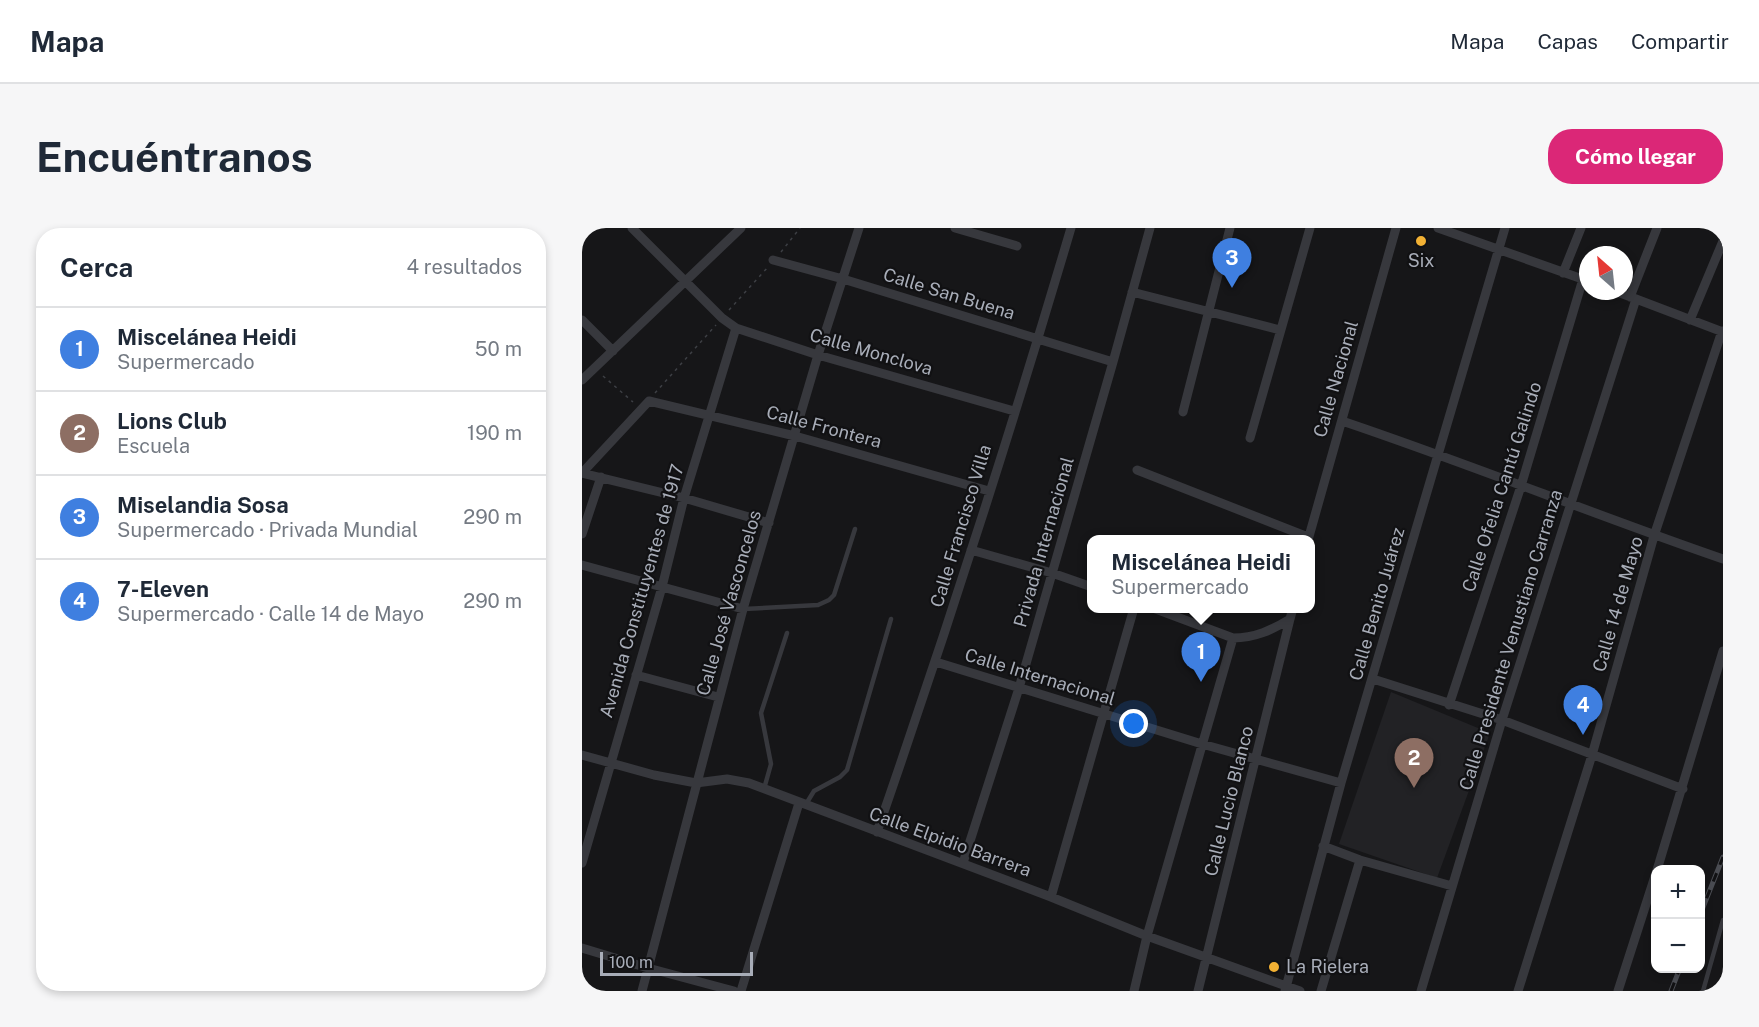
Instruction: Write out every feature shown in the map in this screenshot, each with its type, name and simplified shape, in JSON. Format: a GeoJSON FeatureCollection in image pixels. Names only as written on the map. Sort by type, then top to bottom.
{"type":"FeatureCollection","features":[{"type":"Feature","properties":{"kind":"street","name":"Calle Monclova"},"geometry":{"type":"LineString","coordinates":[[632,228],[722,318],[736,328],[818,355],[1014,411]]}},
{"type":"Feature","properties":{"kind":"street"},"geometry":{"type":"LineString","coordinates":[[582,380],[741,228]]}},
{"type":"Feature","properties":{"kind":"street","name":"Calle José Vasconcelos"},"geometry":{"type":"LineString","coordinates":[[642,991],[743,609],[818,355],[859,228]]}},
{"type":"Feature","properties":{"kind":"street"},"geometry":{"type":"LineString","coordinates":[[955,228],[1017,246]]}},
{"type":"Feature","properties":{"kind":"street","name":"Calle Francisco Villa"},"geometry":{"type":"LineString","coordinates":[[877,832],[936,662],[1039,338],[1071,228]]}},
{"type":"Feature","properties":{"kind":"street","name":"Privada Internacional"},"geometry":{"type":"LineString","coordinates":[[963,863],[1052,573],[1150,228]]}},
{"type":"Feature","properties":{"kind":"street"},"geometry":{"type":"LineString","coordinates":[[1183,412],[1230,228]]}},
{"type":"Feature","properties":{"kind":"street"},"geometry":{"type":"LineString","coordinates":[[1250,438],[1310,228]]}},
{"type":"Feature","properties":{"kind":"street","name":"Calle Nacional"},"geometry":{"type":"LineString","coordinates":[[1309,535],[1395,228]]}},
{"type":"Feature","properties":{"kind":"street"},"geometry":{"type":"LineString","coordinates":[[1438,228],[1579,278]]}},
{"type":"Feature","properties":{"kind":"street","name":"Calle Benito Juárez"},"geometry":{"type":"LineString","coordinates":[[1286,988],[1341,783],[1505,228]]}},
{"type":"Feature","properties":{"kind":"street"},"geometry":{"type":"LineString","coordinates":[[1563,273],[1581,228]]}},
{"type":"Feature","properties":{"kind":"street","name":"Calle Presidente Venustiano Carranza"},"geometry":{"type":"LineString","coordinates":[[1633,298],[1657,228]]}},
{"type":"Feature","properties":{"kind":"street"},"geometry":{"type":"LineString","coordinates":[[1690,320],[1723,241]]}},
{"type":"Feature","properties":{"kind":"street","name":"Calle San Buena"},"geometry":{"type":"LineString","coordinates":[[773,260],[843,279],[1113,362]]}},
{"type":"Feature","properties":{"kind":"street"},"geometry":{"type":"LineString","coordinates":[[1131,292],[1280,330]]}},
{"type":"Feature","properties":{"kind":"street"},"geometry":{"type":"LineString","coordinates":[[1633,298],[1722,331]]}},
{"type":"Feature","properties":{"kind":"street","name":"Calle Ofelia Cantú Galindo"},"geometry":{"type":"LineString","coordinates":[[1449,705],[1580,300]]}},
{"type":"Feature","properties":{"kind":"street","name":"Calle Presidente Venustiano Carranza"},"geometry":{"type":"LineString","coordinates":[[1421,991],[1502,720],[1632,300]]}},
{"type":"Feature","properties":{"kind":"street"},"geometry":{"type":"LineString","coordinates":[[582,320],[614,351]]}},
{"type":"Feature","properties":{"kind":"street","name":"Avenida Constituyentes de 1917"},"geometry":{"type":"LineString","coordinates":[[582,863],[662,587],[684,498],[736,328]]}},
{"type":"Feature","properties":{"kind":"street","name":"Calle 14 de Mayo"},"geometry":{"type":"LineString","coordinates":[[1518,991],[1592,755],[1654,536],[1722,331]]}},
{"type":"Feature","properties":{"kind":"street"},"geometry":{"type":"LineString","coordinates":[[582,473],[649,401]]}},
{"type":"Feature","properties":{"kind":"street","name":"Calle Frontera"},"geometry":{"type":"LineString","coordinates":[[649,401],[795,436],[989,491]]}},
{"type":"Feature","properties":{"kind":"street"},"geometry":{"type":"LineString","coordinates":[[1342,421],[1438,453],[1570,505],[1723,559]]}},
{"type":"Feature","properties":{"kind":"street"},"geometry":{"type":"LineString","coordinates":[[1137,470],[1300,535]]}},
{"type":"Feature","properties":{"kind":"street"},"geometry":{"type":"LineString","coordinates":[[582,473],[684,498],[769,523]]}},
{"type":"Feature","properties":{"kind":"street"},"geometry":{"type":"LineString","coordinates":[[582,534],[601,477]]}},
{"type":"Feature","properties":{"kind":"street"},"geometry":{"type":"LineString","coordinates":[[971,550],[1087,585]]}},
{"type":"Feature","properties":{"kind":"street"},"geometry":{"type":"LineString","coordinates":[[582,565],[743,609]]}},
{"type":"Feature","properties":{"kind":"street"},"geometry":{"type":"LineString","coordinates":[[1051,897],[1133,613]]}},
{"type":"Feature","properties":{"kind":"street"},"geometry":{"type":"LineString","coordinates":[[1164,613],[1233,638],[1254,636],[1271,630],[1290,619],[1292,613]]}},
{"type":"Feature","properties":{"kind":"street","name":"Calle Lucio Blanco"},"geometry":{"type":"LineString","coordinates":[[1197,991],[1290,619]]}},
{"type":"Feature","properties":{"kind":"street"},"geometry":{"type":"LineString","coordinates":[[1134,991],[1147,936],[1233,638]]}},
{"type":"Feature","properties":{"kind":"street"},"geometry":{"type":"LineString","coordinates":[[1658,865],[1683,789],[1723,651]]}},
{"type":"Feature","properties":{"kind":"street","name":"Calle Internacional"},"geometry":{"type":"LineString","coordinates":[[936,662],[1202,744],[1341,783]]}},
{"type":"Feature","properties":{"kind":"street"},"geometry":{"type":"LineString","coordinates":[[636,675],[718,697]]}},
{"type":"Feature","properties":{"kind":"street"},"geometry":{"type":"LineString","coordinates":[[1373,679],[1502,720],[1683,789]]}},
{"type":"Feature","properties":{"kind":"street","name":"Calle Elpidio Barrera"},"geometry":{"type":"LineString","coordinates":[[582,754],[610,763],[696,783],[732,779],[764,789],[963,863],[1147,936],[1286,988],[1300,991]]}},
{"type":"Feature","properties":{"kind":"street"},"geometry":{"type":"LineString","coordinates":[[741,991],[802,804]]}},
{"type":"Feature","properties":{"kind":"street"},"geometry":{"type":"LineString","coordinates":[[1323,846],[1360,860],[1452,886]]}},
{"type":"Feature","properties":{"kind":"street"},"geometry":{"type":"LineString","coordinates":[[1321,991],[1360,860]]}},
{"type":"Feature","properties":{"kind":"street"},"geometry":{"type":"LineString","coordinates":[[1618,991],[1651,887]]}},
{"type":"Feature","properties":{"kind":"street"},"geometry":{"type":"LineString","coordinates":[[582,948],[734,991]]}},
{"type":"Feature","properties":{"kind":"lane"},"geometry":{"type":"LineString","coordinates":[[743,609],[818,605],[829,600],[834,595],[855,530]]}},
{"type":"Feature","properties":{"kind":"lane"},"geometry":{"type":"LineString","coordinates":[[802,804],[814,791],[840,777],[847,770],[891,619]]}},
{"type":"Feature","properties":{"kind":"lane"},"geometry":{"type":"LineString","coordinates":[[764,789],[771,764],[760,713],[787,633]]}},
{"type":"Feature","properties":{"kind":"lane"},"geometry":{"type":"LineString","coordinates":[[1703,991],[1723,920]]}},
{"type":"Feature","properties":{"kind":"path"},"geometry":{"type":"LineString","coordinates":[[649,401],[800,228]]}},
{"type":"Feature","properties":{"kind":"path"},"geometry":{"type":"LineString","coordinates":[[594,369],[641,409]]}},
{"type":"Feature","properties":{"kind":"shaded area"},"geometry":{"type":"Polygon","coordinates":[[[1391,692],[1490,733],[1437,878],[1339,844],[1391,692]]]}},
{"type":"Feature","properties":{"kind":"railway"},"geometry":{"type":"LineString","coordinates":[[1705,902],[1723,857]]}},
{"type":"Feature","properties":{"kind":"railway"},"geometry":{"type":"LineString","coordinates":[[1671,991],[1678,973]]}},
{"type":"Feature","properties":{"kind":"place","name":"Six"},"geometry":{"type":"Point","coordinates":[1421,241]}},
{"type":"Feature","properties":{"kind":"place","name":"Miselandia Sosa"},"geometry":{"type":"Point","coordinates":[1232,288]}},
{"type":"Feature","properties":{"kind":"place","name":"Miscelánea Heidi"},"geometry":{"type":"Point","coordinates":[1201,682]}},
{"type":"Feature","properties":{"kind":"place","name":"7-Eleven"},"geometry":{"type":"Point","coordinates":[1583,735]}},
{"type":"Feature","properties":{"kind":"place","name":"Lions Club"},"geometry":{"type":"Point","coordinates":[1414,788]}},
{"type":"Feature","properties":{"kind":"place","name":"La Rielera"},"geometry":{"type":"Point","coordinates":[1274,967]}}]}
